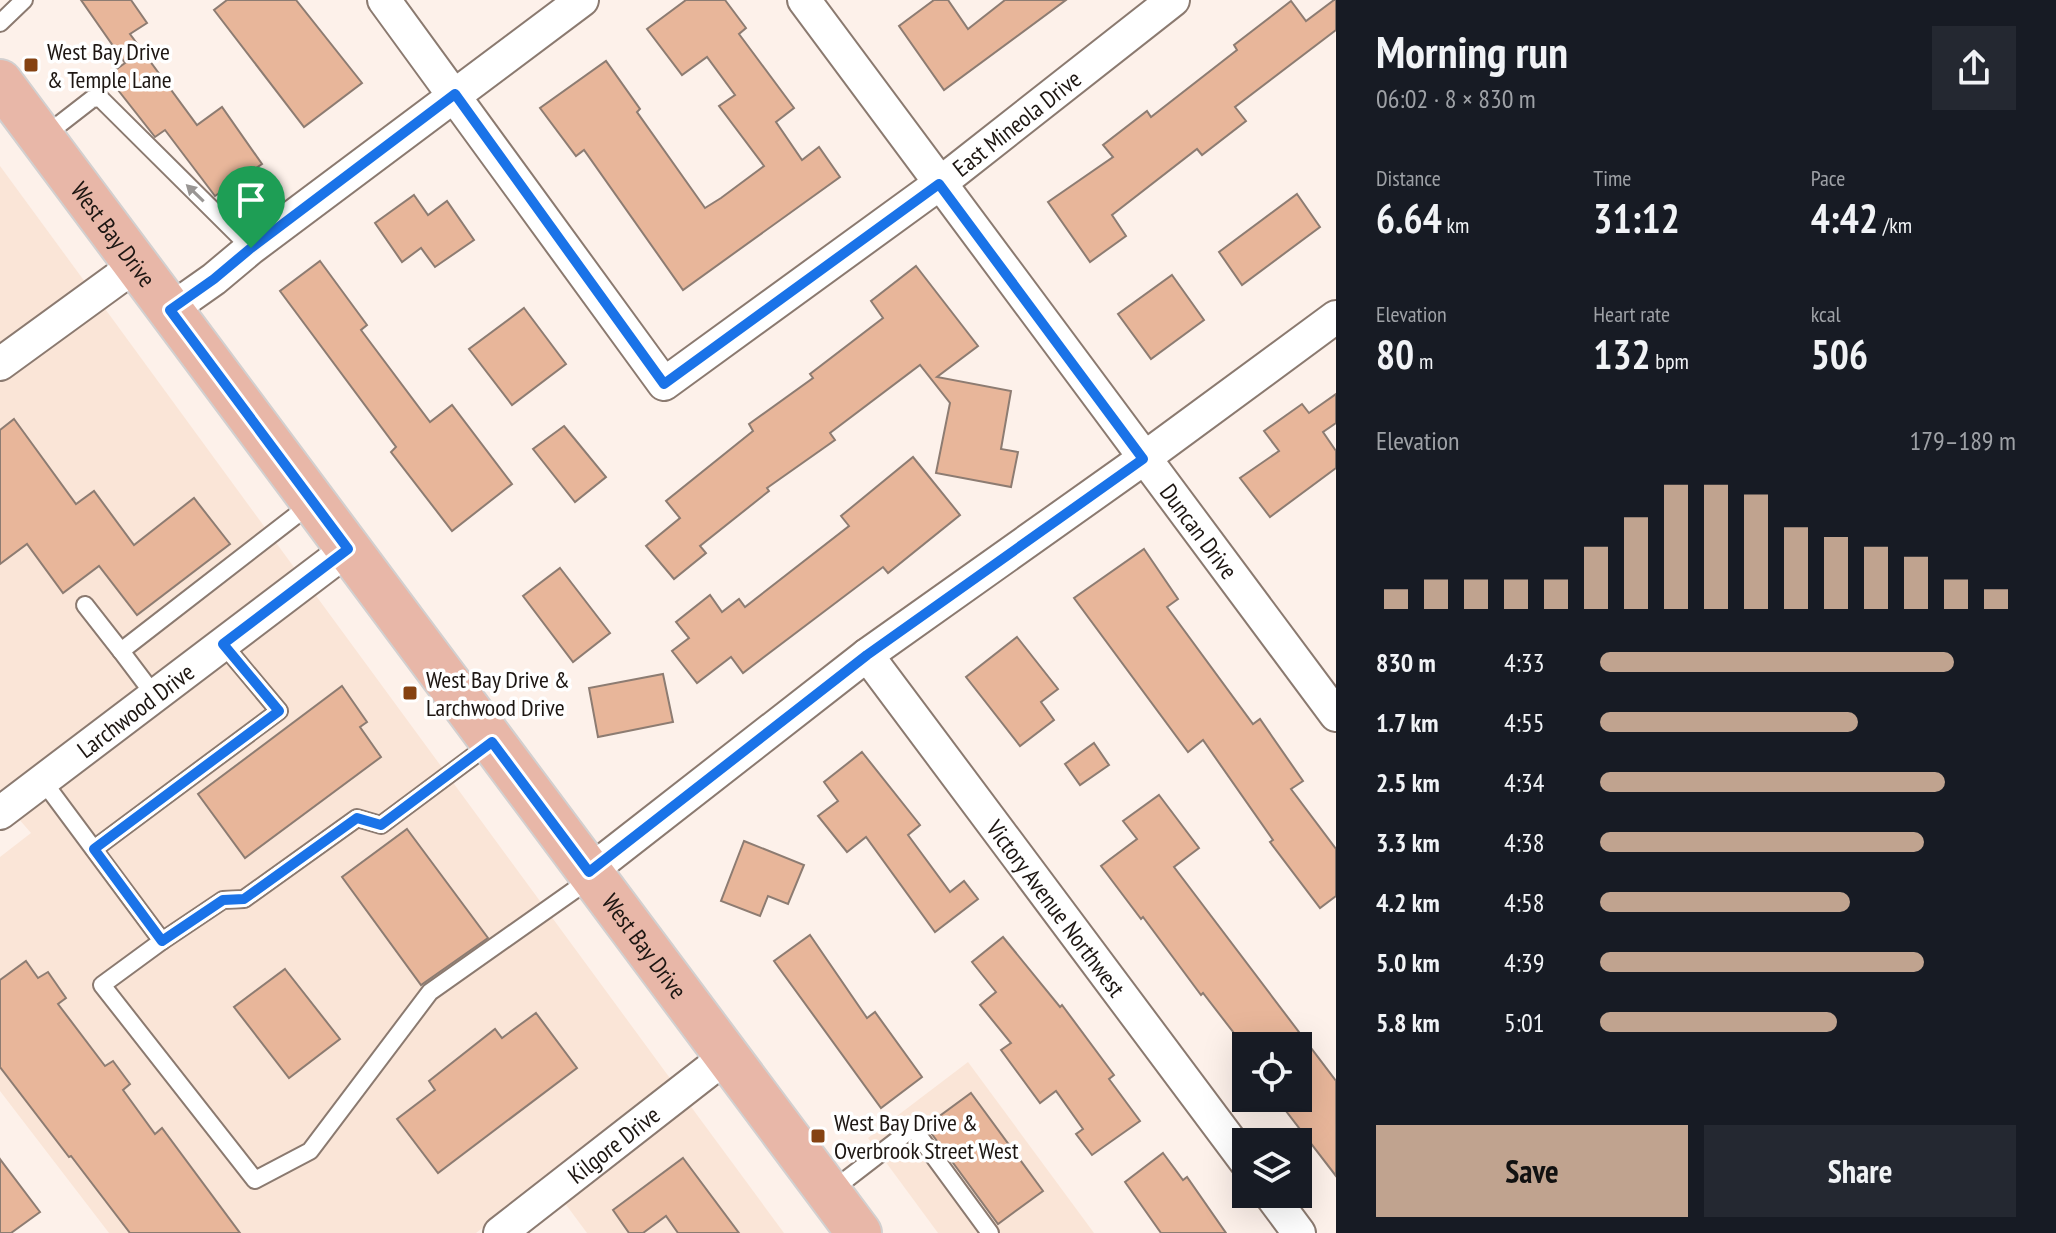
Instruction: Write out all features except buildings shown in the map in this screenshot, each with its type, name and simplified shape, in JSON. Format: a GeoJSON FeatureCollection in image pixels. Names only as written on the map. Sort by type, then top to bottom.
{"type":"FeatureCollection","features":[{"type":"Feature","properties":{"kind":"main road","name":"West Bay Drive"},"geometry":{"type":"LineString","coordinates":[[4,97],[42,138],[859,1233]]}},
{"type":"Feature","properties":{"kind":"street"},"geometry":{"type":"LineString","coordinates":[[384,0],[455,94]]}},
{"type":"Feature","properties":{"kind":"street"},"geometry":{"type":"LineString","coordinates":[[170,310],[582,0]]}},
{"type":"Feature","properties":{"kind":"street","name":"Duncan Drive"},"geometry":{"type":"LineString","coordinates":[[804,0],[1336,715]]}},
{"type":"Feature","properties":{"kind":"street","name":"East Mineola Drive"},"geometry":{"type":"LineString","coordinates":[[455,94],[664,384],[939,184],[1173,0]]}},
{"type":"Feature","properties":{"kind":"street"},"geometry":{"type":"LineString","coordinates":[[0,364],[136,265]]}},
{"type":"Feature","properties":{"kind":"street"},"geometry":{"type":"LineString","coordinates":[[591,874],[867,655],[1336,317]]}},
{"type":"Feature","properties":{"kind":"street","name":"Larchwood Drive"},"geometry":{"type":"LineString","coordinates":[[0,813],[348,549]]}},
{"type":"Feature","properties":{"kind":"street","name":"Victory Avenue Northwest"},"geometry":{"type":"LineString","coordinates":[[867,655],[1232,1143]]}},
{"type":"Feature","properties":{"kind":"street","name":"Kilgore Drive"},"geometry":{"type":"LineString","coordinates":[[500,1233],[727,1056]]}},
{"type":"Feature","properties":{"kind":"street"},"geometry":{"type":"LineString","coordinates":[[1280,1208],[1299,1233]]}},
{"type":"Feature","properties":{"kind":"lane"},"geometry":{"type":"LineString","coordinates":[[0,23],[24,0]]}},
{"type":"Feature","properties":{"kind":"lane"},"geometry":{"type":"LineString","coordinates":[[42,138],[92,99],[100,98],[251,248]]}},
{"type":"Feature","properties":{"kind":"lane"},"geometry":{"type":"LineString","coordinates":[[121,651],[314,502]]}},
{"type":"Feature","properties":{"kind":"lane"},"geometry":{"type":"LineString","coordinates":[[85,605],[155,696]]}},
{"type":"Feature","properties":{"kind":"lane"},"geometry":{"type":"LineString","coordinates":[[94,849],[279,711],[223,644]]}},
{"type":"Feature","properties":{"kind":"lane"},"geometry":{"type":"LineString","coordinates":[[492,742],[381,825],[357,818],[244,899],[223,900],[102,985],[255,1180],[310,1151],[430,992],[591,874]]}},
{"type":"Feature","properties":{"kind":"lane"},"geometry":{"type":"LineString","coordinates":[[43,781],[162,941]]}},
{"type":"Feature","properties":{"kind":"lane"},"geometry":{"type":"LineString","coordinates":[[829,1193],[913,1128],[990,1233]]}},
{"type":"Feature","properties":{"kind":"shaded area"},"geometry":{"type":"Polygon","coordinates":[[[0,166],[85,282],[0,345],[0,166]]]}},
{"type":"Feature","properties":{"kind":"shaded area"},"geometry":{"type":"Polygon","coordinates":[[[103,306],[296,570],[0,795],[0,382],[103,306]]]}},
{"type":"Feature","properties":{"kind":"shaded area"},"geometry":{"type":"Polygon","coordinates":[[[314,593],[672,1081],[476,1233],[109,1233],[0,1091],[0,857],[31,833],[18,818],[314,593]]]}},
{"type":"Feature","properties":{"kind":"shaded area"},"geometry":{"type":"Polygon","coordinates":[[[968,1062],[1094,1233],[938,1233],[868,1138],[968,1062]]]}},
{"type":"Feature","properties":{"kind":"shaded area"},"geometry":{"type":"Polygon","coordinates":[[[689,1104],[784,1233],[587,1233],[564,1202],[689,1104]]]}},
{"type":"Feature","properties":{"kind":"place","name":"West Bay Drive & Temple Lane"},"geometry":{"type":"Point","coordinates":[31,65]}},
{"type":"Feature","properties":{"kind":"place","name":"West Bay Drive & Larchwood Drive"},"geometry":{"type":"Point","coordinates":[410,693]}},
{"type":"Feature","properties":{"kind":"place","name":"West Bay Drive & Overbrook Street West"},"geometry":{"type":"Point","coordinates":[818,1136]}},
{"type":"Feature","properties":{"kind":"route"},"geometry":{"type":"LineString","coordinates":[[455,94],[664,384],[939,184],[1143,459],[867,655],[589,872],[492,742],[381,825],[357,818],[244,899],[223,900],[162,941],[94,849],[279,711],[223,644],[348,549],[170,310],[251,248],[455,94]]}}]}
